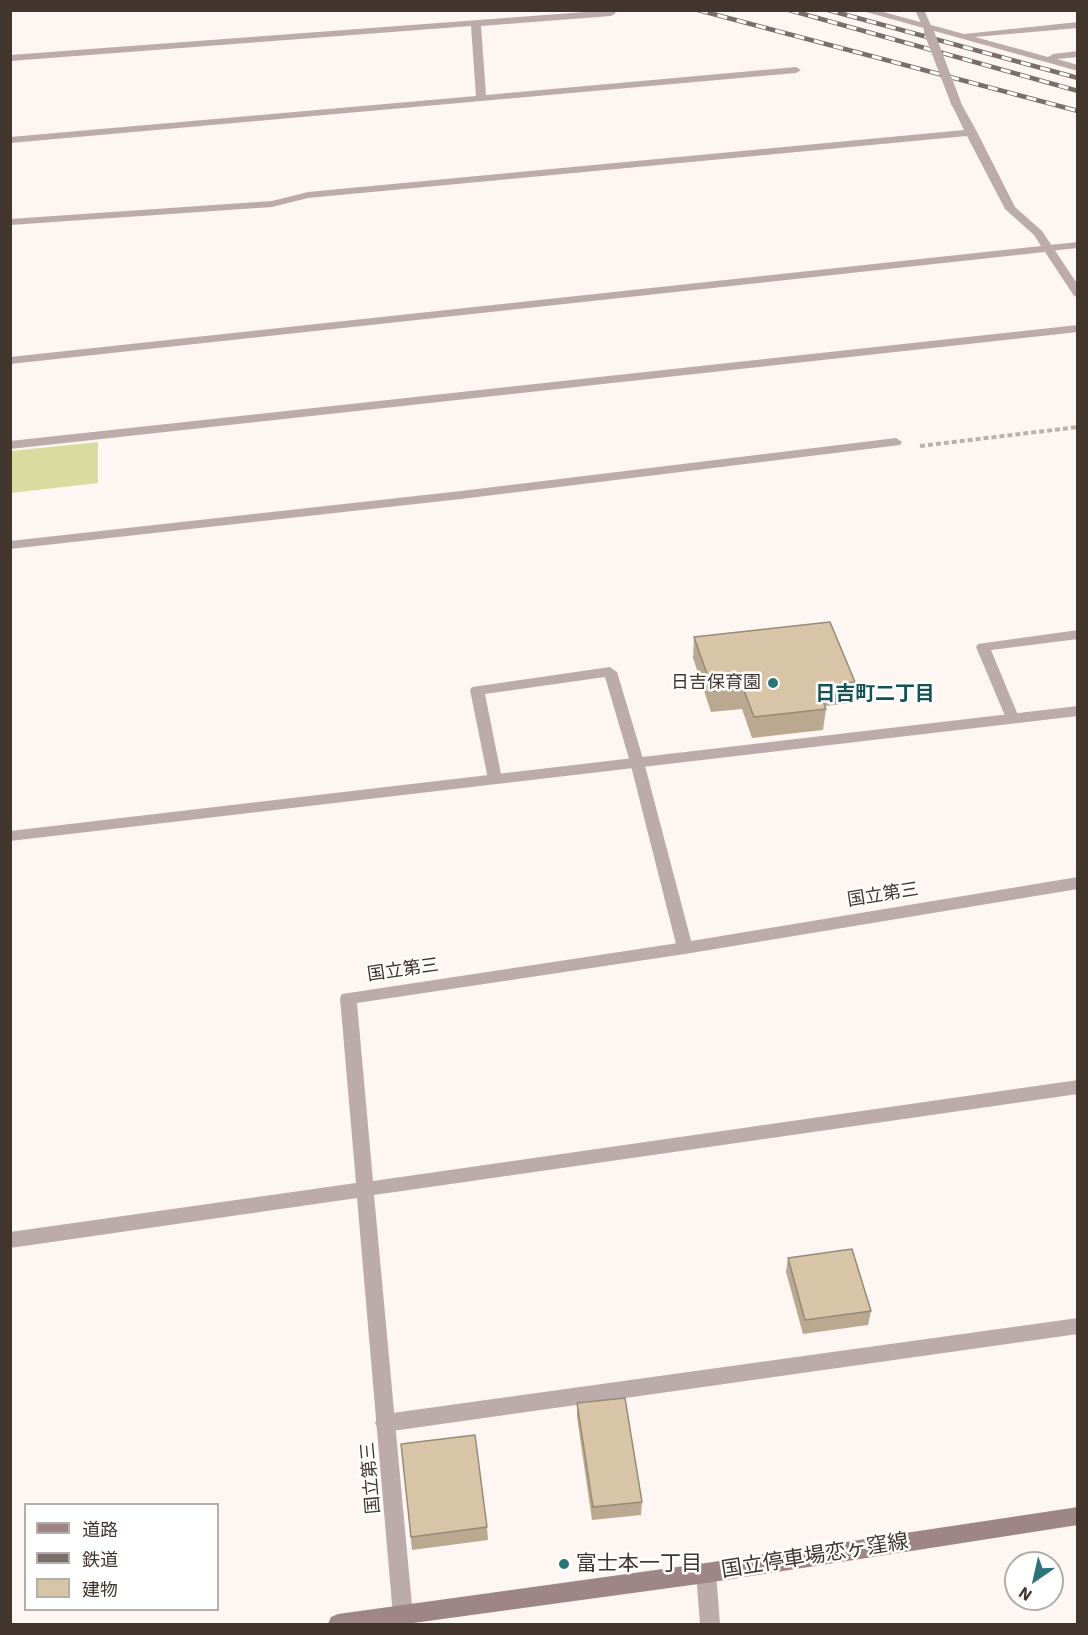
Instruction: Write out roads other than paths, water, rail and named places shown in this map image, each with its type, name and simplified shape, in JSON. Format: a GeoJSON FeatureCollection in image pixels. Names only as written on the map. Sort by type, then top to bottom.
{"type":"FeatureCollection","features":[{"type":"Feature","properties":{"kind":"main road","name":"国立停車場恋ヶ窪線"},"geometry":{"type":"LineString","coordinates":[[338,1624],[706,1573],[1077,1516]]}},
{"type":"Feature","properties":{"kind":"street"},"geometry":{"type":"LineString","coordinates":[[862,10],[927,30],[959,36],[1077,68]]}},
{"type":"Feature","properties":{"kind":"street"},"geometry":{"type":"LineString","coordinates":[[919,10],[956,103],[1010,209],[1038,233],[1077,294]]}},
{"type":"Feature","properties":{"kind":"street"},"geometry":{"type":"LineString","coordinates":[[10,58],[611,13]]}},
{"type":"Feature","properties":{"kind":"street"},"geometry":{"type":"LineString","coordinates":[[476,23],[482,98]]}},
{"type":"Feature","properties":{"kind":"street"},"geometry":{"type":"LineString","coordinates":[[959,36],[1077,25]]}},
{"type":"Feature","properties":{"kind":"street"},"geometry":{"type":"LineString","coordinates":[[1041,58],[1077,54]]}},
{"type":"Feature","properties":{"kind":"street"},"geometry":{"type":"LineString","coordinates":[[10,140],[796,70]]}},
{"type":"Feature","properties":{"kind":"street"},"geometry":{"type":"LineString","coordinates":[[10,222],[272,204],[308,195],[972,132]]}},
{"type":"Feature","properties":{"kind":"street"},"geometry":{"type":"LineString","coordinates":[[10,361],[1077,245]]}},
{"type":"Feature","properties":{"kind":"street"},"geometry":{"type":"LineString","coordinates":[[10,445],[1077,328]]}},
{"type":"Feature","properties":{"kind":"street"},"geometry":{"type":"LineString","coordinates":[[10,545],[461,495],[896,442]]}},
{"type":"Feature","properties":{"kind":"street"},"geometry":{"type":"LineString","coordinates":[[1013,720],[983,647],[1077,634]]}},
{"type":"Feature","properties":{"kind":"street"},"geometry":{"type":"LineString","coordinates":[[495,778],[477,690],[610,672],[637,762],[685,948]]}},
{"type":"Feature","properties":{"kind":"street"},"geometry":{"type":"LineString","coordinates":[[10,836],[1077,711]]}},
{"type":"Feature","properties":{"kind":"street","name":"国立第三"},"geometry":{"type":"LineString","coordinates":[[403,1616],[348,998],[685,948],[1077,883]]}},
{"type":"Feature","properties":{"kind":"street"},"geometry":{"type":"LineString","coordinates":[[10,1240],[1077,1087]]}},
{"type":"Feature","properties":{"kind":"street"},"geometry":{"type":"LineString","coordinates":[[385,1423],[1077,1326]]}},
{"type":"Feature","properties":{"kind":"street"},"geometry":{"type":"LineString","coordinates":[[706,1573],[710,1624]]}},
{"type":"Feature","properties":{"kind":"railway"},"geometry":{"type":"LineString","coordinates":[[698,10],[1078,111]]}},
{"type":"Feature","properties":{"kind":"railway"},"geometry":{"type":"LineString","coordinates":[[789,10],[1078,91]]}},
{"type":"Feature","properties":{"kind":"railway"},"geometry":{"type":"LineString","coordinates":[[828,10],[1078,78]]}},
{"type":"Feature","properties":{"kind":"place","name":"日吉保育園"},"geometry":{"type":"Point","coordinates":[773,683]}},
{"type":"Feature","properties":{"kind":"place","name":"富士本一丁目"},"geometry":{"type":"Point","coordinates":[564,1564]}},
{"type":"Feature","properties":{"kind":"district","name":"日吉町二丁目"},"geometry":{"type":"Point","coordinates":[875,694]}}]}
